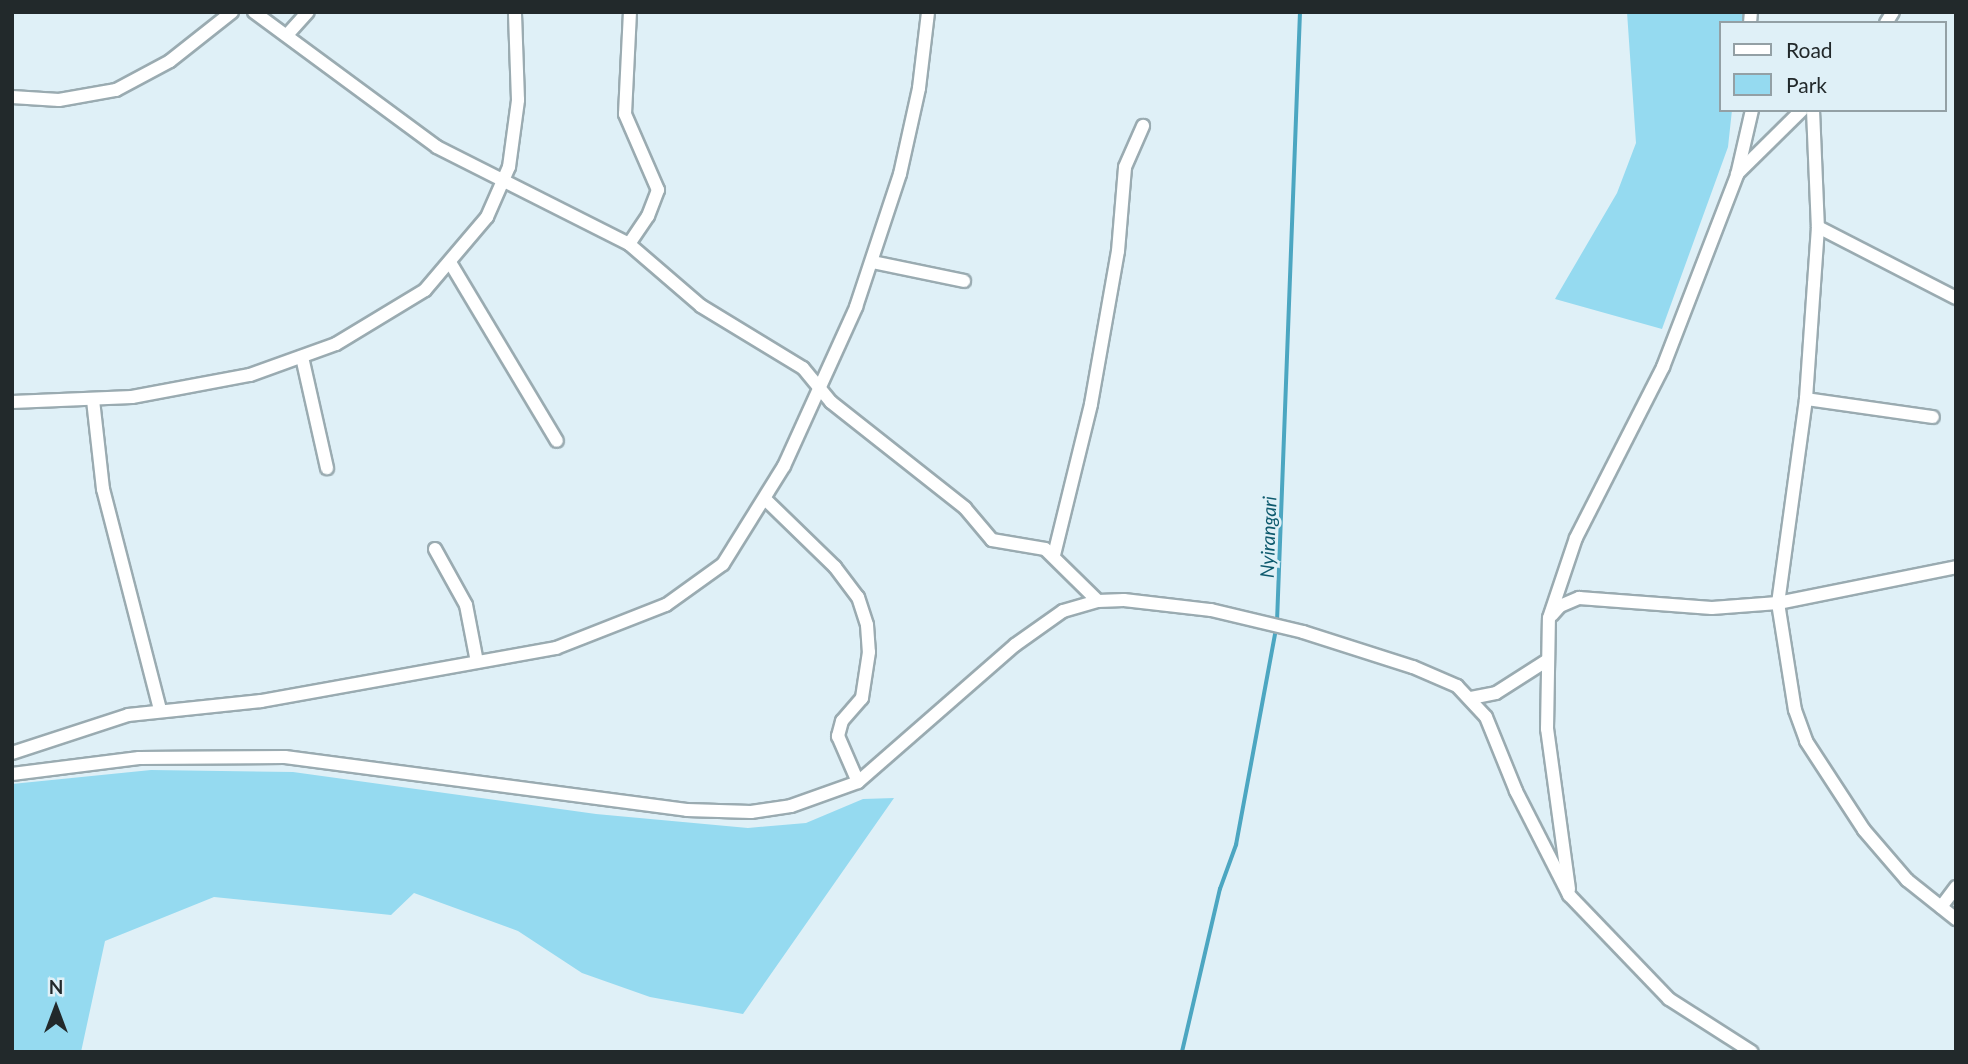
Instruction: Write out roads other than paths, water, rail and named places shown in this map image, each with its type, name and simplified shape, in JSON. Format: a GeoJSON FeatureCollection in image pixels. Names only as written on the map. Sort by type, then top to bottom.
{"type":"FeatureCollection","features":[{"type":"Feature","properties":{"kind":"street"},"geometry":{"type":"LineString","coordinates":[[12,97],[59,100],[116,90],[170,61],[232,12]]}},
{"type":"Feature","properties":{"kind":"street"},"geometry":{"type":"LineString","coordinates":[[254,12],[438,147],[629,244],[701,306],[789,357],[822,389],[831,402],[965,508],[992,540],[1038,545],[1054,555],[1098,601]]}},
{"type":"Feature","properties":{"kind":"street"},"geometry":{"type":"LineString","coordinates":[[287,36],[308,12]]}},
{"type":"Feature","properties":{"kind":"street"},"geometry":{"type":"LineString","coordinates":[[12,402],[93,400],[204,385],[302,357],[336,344],[416,296],[450,264],[487,217],[504,181],[518,100],[515,12]]}},
{"type":"Feature","properties":{"kind":"street"},"geometry":{"type":"LineString","coordinates":[[629,244],[648,216],[658,190],[625,114],[631,12]]}},
{"type":"Feature","properties":{"kind":"street"},"geometry":{"type":"LineString","coordinates":[[12,753],[73,730],[160,710],[261,701],[556,648],[666,605],[723,564],[765,499],[822,389],[873,262],[900,174],[919,88],[928,12]]}},
{"type":"Feature","properties":{"kind":"street"},"geometry":{"type":"LineString","coordinates":[[1569,895],[1546,729],[1549,618],[1576,538],[1663,367],[1737,175],[1752,112]]}},
{"type":"Feature","properties":{"kind":"street"},"geometry":{"type":"LineString","coordinates":[[1737,175],[1800,112]]}},
{"type":"Feature","properties":{"kind":"street"},"geometry":{"type":"LineString","coordinates":[[1813,112],[1818,227],[1805,399],[1778,603],[1795,710],[1805,741],[1864,830],[1907,880],[1956,919]]}},
{"type":"Feature","properties":{"kind":"street"},"geometry":{"type":"LineString","coordinates":[[1054,555],[1091,404],[1118,251],[1125,167],[1143,125]]}},
{"type":"Feature","properties":{"kind":"street"},"geometry":{"type":"LineString","coordinates":[[1818,227],[1956,298]]}},
{"type":"Feature","properties":{"kind":"street"},"geometry":{"type":"LineString","coordinates":[[873,262],[926,276],[964,281]]}},
{"type":"Feature","properties":{"kind":"street"},"geometry":{"type":"LineString","coordinates":[[450,264],[557,441]]}},
{"type":"Feature","properties":{"kind":"street"},"geometry":{"type":"LineString","coordinates":[[302,357],[327,468]]}},
{"type":"Feature","properties":{"kind":"street"},"geometry":{"type":"LineString","coordinates":[[1805,399],[1933,417]]}},
{"type":"Feature","properties":{"kind":"street"},"geometry":{"type":"LineString","coordinates":[[93,400],[103,489],[160,710]]}},
{"type":"Feature","properties":{"kind":"street"},"geometry":{"type":"LineString","coordinates":[[765,499],[835,567],[858,597],[864,616],[869,652],[862,698],[842,721],[838,736],[858,782]]}},
{"type":"Feature","properties":{"kind":"street"},"geometry":{"type":"LineString","coordinates":[[435,549],[466,605],[477,662]]}},
{"type":"Feature","properties":{"kind":"street"},"geometry":{"type":"LineString","coordinates":[[1549,618],[1560,606],[1580,598],[1712,608],[1778,603],[1956,567]]}},
{"type":"Feature","properties":{"kind":"street"},"geometry":{"type":"LineString","coordinates":[[12,774],[139,758],[285,757],[718,813],[791,806],[858,782],[1045,621],[1098,601],[1211,610],[1303,632],[1438,676],[1471,698],[1486,717],[1532,825],[1569,895],[1669,999],[1752,1052]]}},
{"type":"Feature","properties":{"kind":"street"},"geometry":{"type":"LineString","coordinates":[[1471,698],[1496,694],[1546,661]]}},
{"type":"Feature","properties":{"kind":"street"},"geometry":{"type":"LineString","coordinates":[[1941,907],[1956,887]]}},
{"type":"Feature","properties":{"kind":"waterway","name":"Nyirangari"},"geometry":{"type":"LineString","coordinates":[[1277,622],[1300,12]]}},
{"type":"Feature","properties":{"kind":"waterway","name":"Nyirangari"},"geometry":{"type":"LineString","coordinates":[[1182,1052],[1220,889],[1236,845],[1276,630]]}}]}
